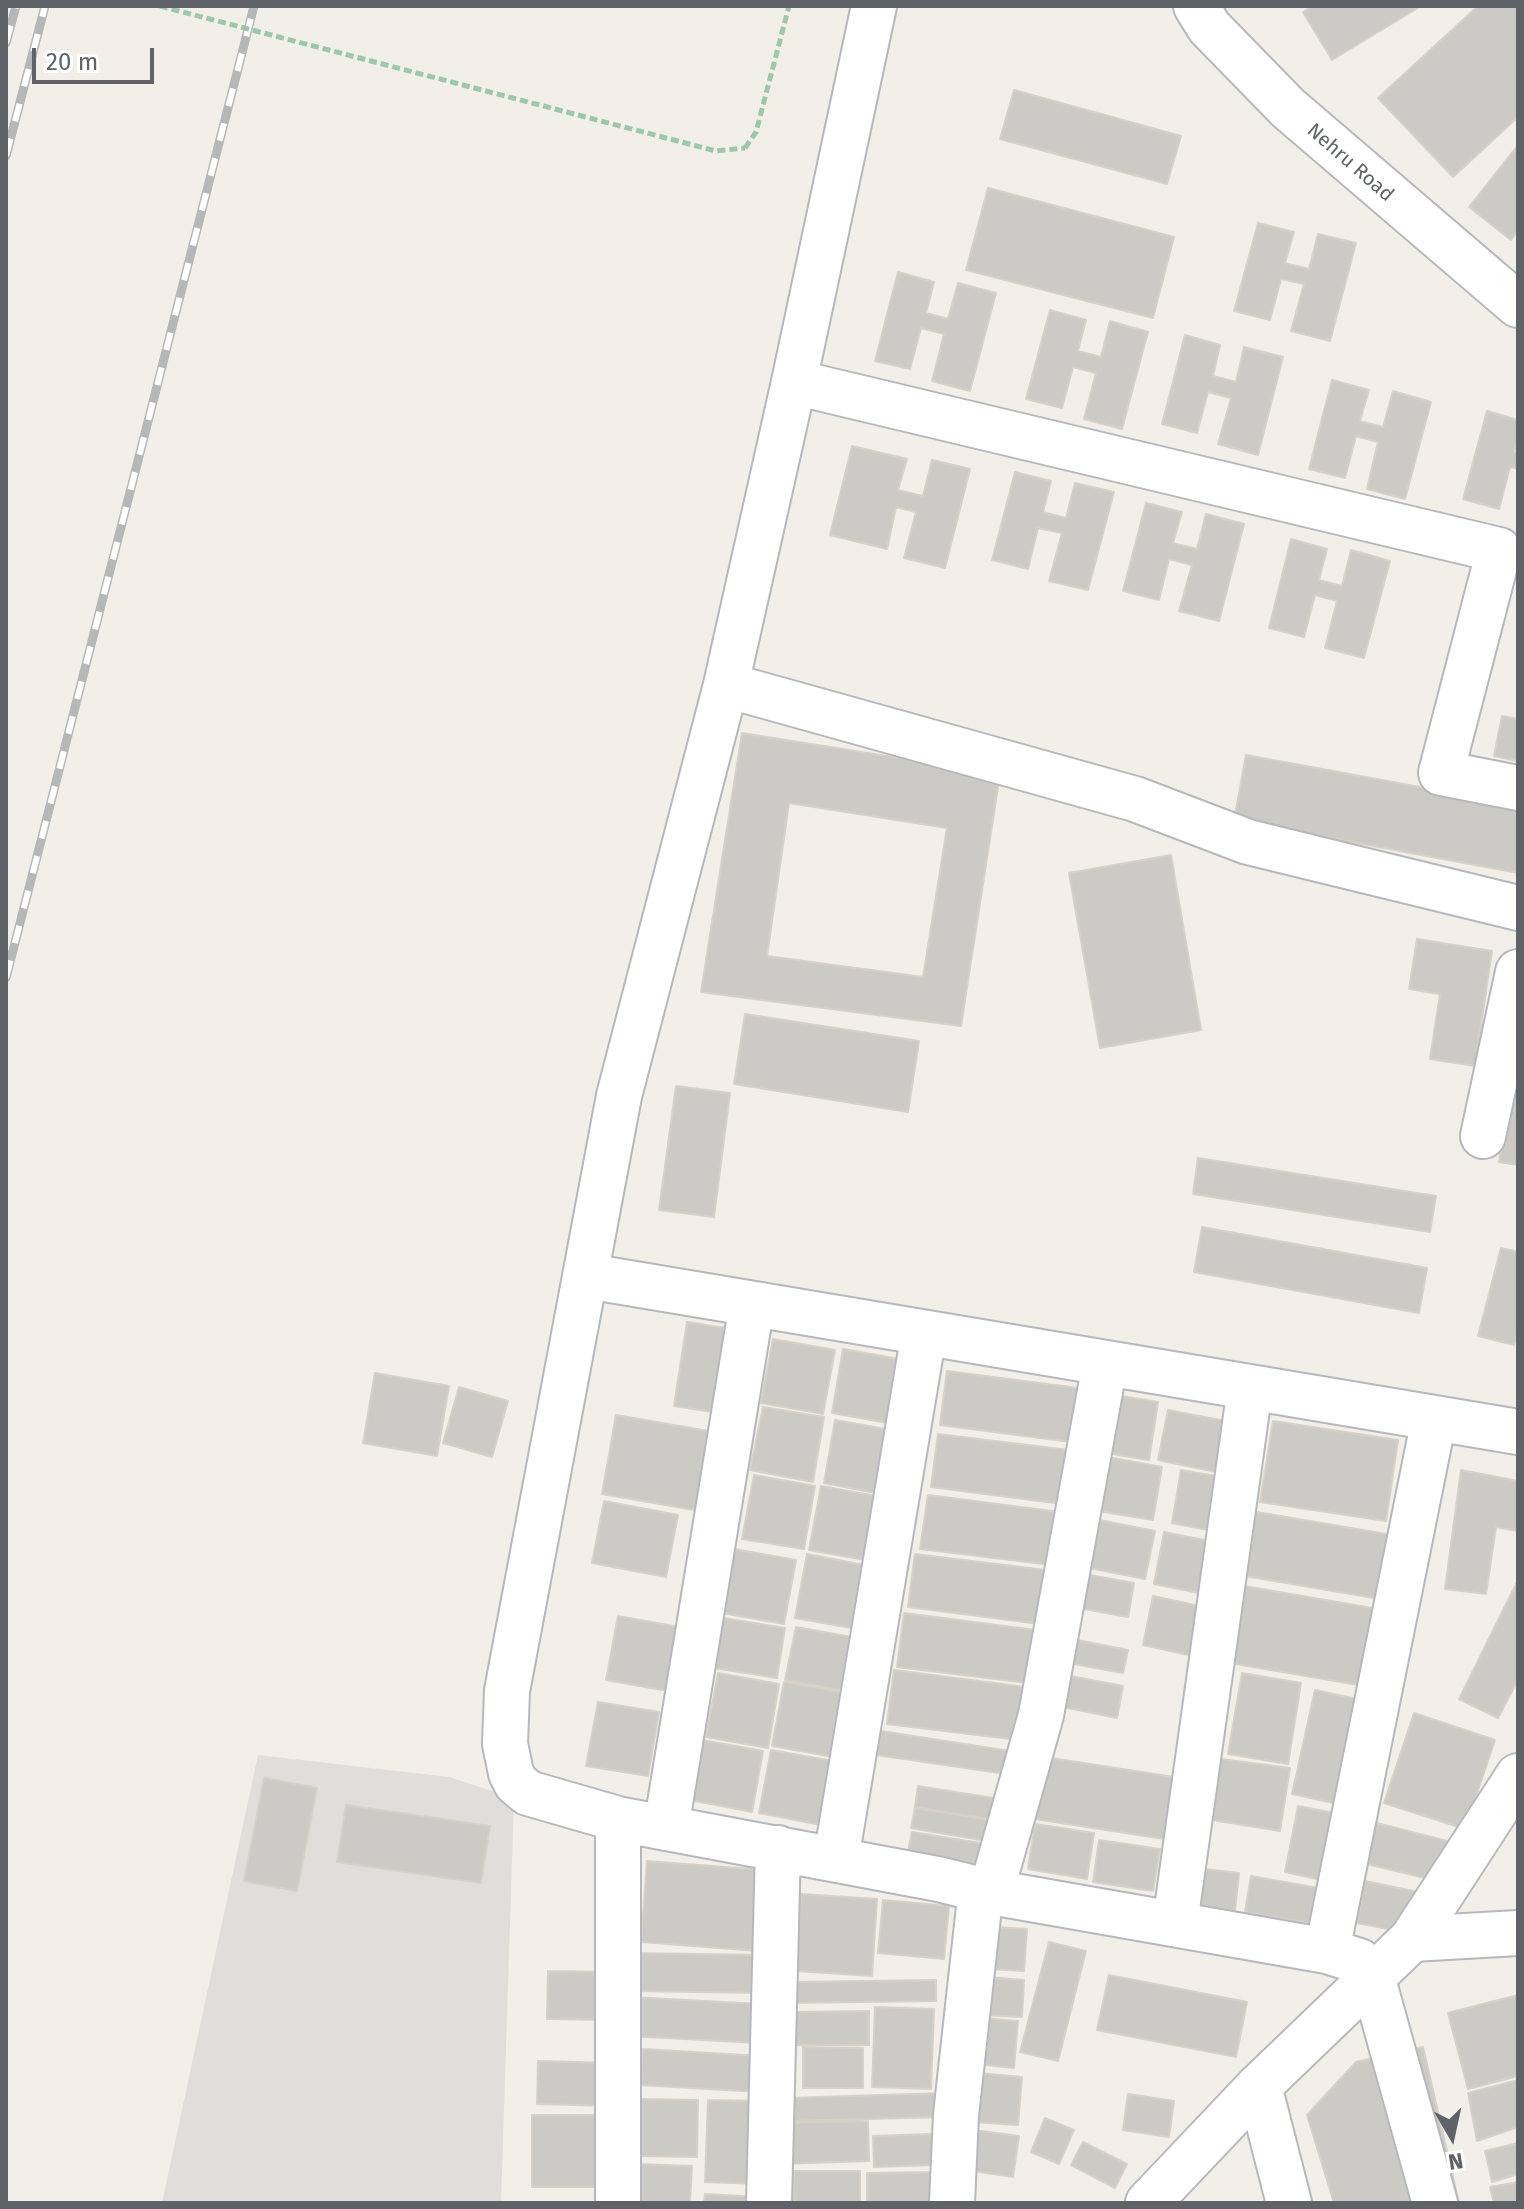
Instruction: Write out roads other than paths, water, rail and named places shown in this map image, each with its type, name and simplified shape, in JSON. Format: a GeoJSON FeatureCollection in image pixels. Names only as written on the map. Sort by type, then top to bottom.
{"type":"FeatureCollection","features":[{"type":"Feature","properties":{"kind":"street"},"geometry":{"type":"LineString","coordinates":[[874,6],[726,685],[619,1096],[507,1691],[505,1744],[511,1773],[516,1783],[528,1793],[618,1819],[986,1890],[1327,1951],[1359,1961],[1372,1976],[1435,2203]]}},
{"type":"Feature","properties":{"kind":"street","name":"Nehru Road"},"geometry":{"type":"LineString","coordinates":[[1196,6],[1209,27],[1288,108],[1518,305]]}},
{"type":"Feature","properties":{"kind":"street"},"geometry":{"type":"LineString","coordinates":[[794,382],[1498,551],[1441,773],[1518,788]]}},
{"type":"Feature","properties":{"kind":"street"},"geometry":{"type":"LineString","coordinates":[[726,685],[1135,799],[1248,842],[1518,908]]}},
{"type":"Feature","properties":{"kind":"street"},"geometry":{"type":"LineString","coordinates":[[1483,1136],[1518,972]]}},
{"type":"Feature","properties":{"kind":"street"},"geometry":{"type":"LineString","coordinates":[[587,1276],[1518,1432]]}},
{"type":"Feature","properties":{"kind":"street"},"geometry":{"type":"LineString","coordinates":[[666,1828],[752,1304]]}},
{"type":"Feature","properties":{"kind":"street"},"geometry":{"type":"LineString","coordinates":[[836,1859],[924,1333]]}},
{"type":"Feature","properties":{"kind":"street"},"geometry":{"type":"LineString","coordinates":[[952,2203],[956,2115],[986,1890],[1041,1715],[1105,1364]]}},
{"type":"Feature","properties":{"kind":"street"},"geometry":{"type":"LineString","coordinates":[[1175,1923],[1250,1388]]}},
{"type":"Feature","properties":{"kind":"street"},"geometry":{"type":"LineString","coordinates":[[1327,1951],[1434,1419]]}},
{"type":"Feature","properties":{"kind":"street"},"geometry":{"type":"LineString","coordinates":[[1148,2203],[1259,2086],[1412,1939],[1518,1776]]}},
{"type":"Feature","properties":{"kind":"street"},"geometry":{"type":"LineString","coordinates":[[618,1819],[618,2203]]}},
{"type":"Feature","properties":{"kind":"street"},"geometry":{"type":"LineString","coordinates":[[769,2203],[778,1848]]}},
{"type":"Feature","properties":{"kind":"street"},"geometry":{"type":"LineString","coordinates":[[1412,1939],[1518,1933]]}},
{"type":"Feature","properties":{"kind":"street"},"geometry":{"type":"LineString","coordinates":[[1259,2086],[1289,2203]]}},
{"type":"Feature","properties":{"kind":"railway"},"geometry":{"type":"LineString","coordinates":[[6,43],[16,6]]}},
{"type":"Feature","properties":{"kind":"railway"},"geometry":{"type":"LineString","coordinates":[[6,156],[45,6]]}},
{"type":"Feature","properties":{"kind":"railway"},"geometry":{"type":"LineString","coordinates":[[6,978],[254,6]]}}]}
